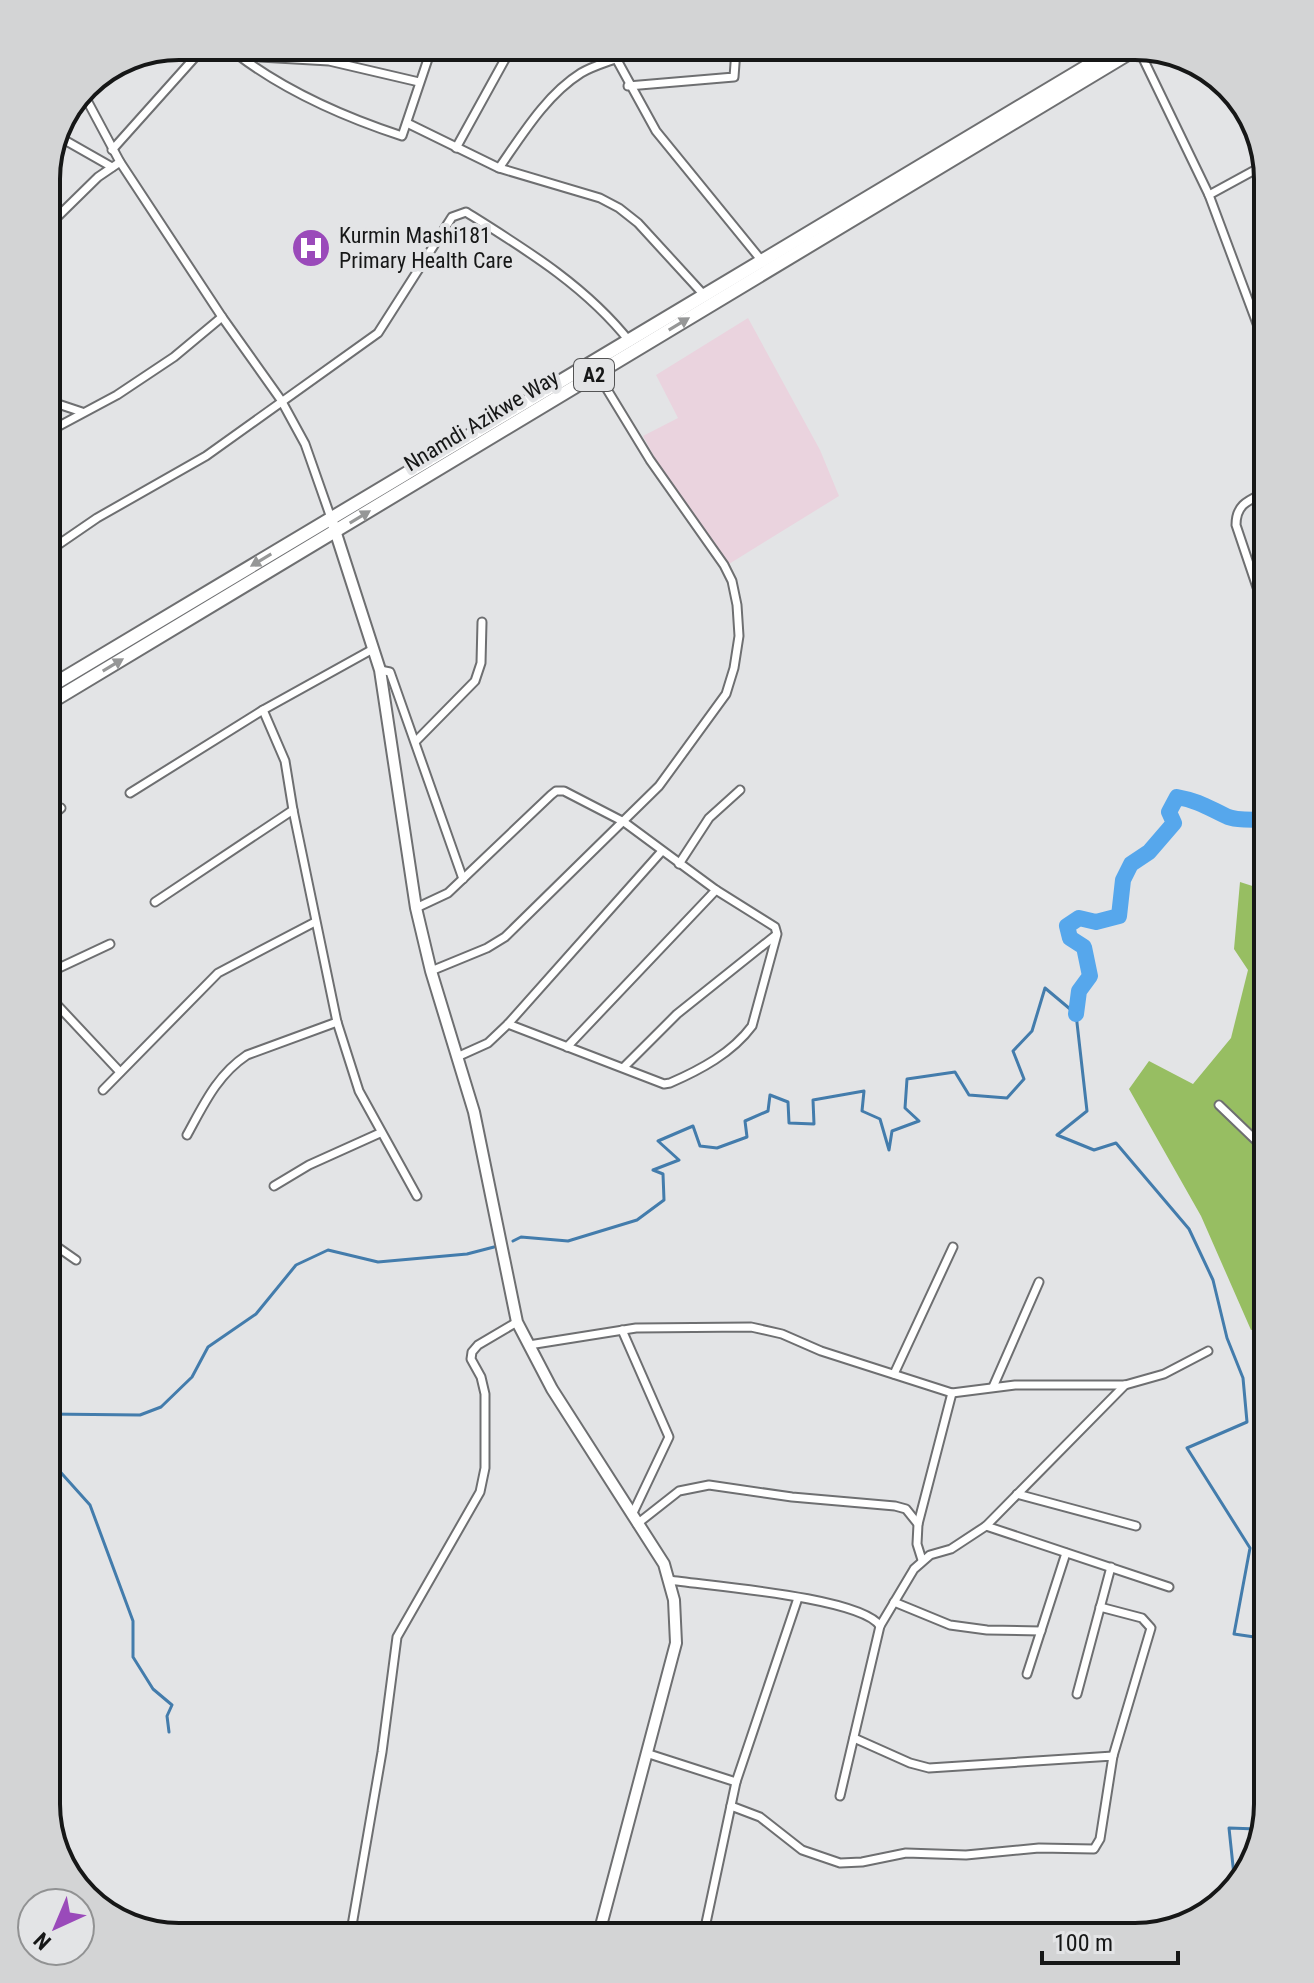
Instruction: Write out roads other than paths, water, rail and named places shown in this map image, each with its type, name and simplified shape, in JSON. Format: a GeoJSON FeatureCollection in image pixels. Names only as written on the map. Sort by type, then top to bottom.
{"type":"FeatureCollection","features":[{"type":"Feature","properties":{"kind":"highway","name":"Nnamdi Azikwe Way"},"geometry":{"type":"LineString","coordinates":[[60,681],[331,518],[1118,60]]}},
{"type":"Feature","properties":{"kind":"highway","name":"Nnamdi Azikwe Way"},"geometry":{"type":"LineString","coordinates":[[60,697],[597,373],[704,295],[1096,61]]}},
{"type":"Feature","properties":{"kind":"street"},"geometry":{"type":"LineString","coordinates":[[112,150],[193,60]]}},
{"type":"Feature","properties":{"kind":"street"},"geometry":{"type":"LineString","coordinates":[[245,60],[351,119],[402,136],[427,60]]}},
{"type":"Feature","properties":{"kind":"street"},"geometry":{"type":"LineString","coordinates":[[253,66],[257,60]]}},
{"type":"Feature","properties":{"kind":"street"},"geometry":{"type":"LineString","coordinates":[[315,60],[419,82]]}},
{"type":"Feature","properties":{"kind":"street"},"geometry":{"type":"LineString","coordinates":[[456,148],[505,60]]}},
{"type":"Feature","properties":{"kind":"street"},"geometry":{"type":"LineString","coordinates":[[499,168],[555,95],[581,73],[604,60]]}},
{"type":"Feature","properties":{"kind":"street"},"geometry":{"type":"LineString","coordinates":[[615,60],[656,131],[762,261]]}},
{"type":"Feature","properties":{"kind":"street"},"geometry":{"type":"LineString","coordinates":[[628,86],[734,77],[735,60]]}},
{"type":"Feature","properties":{"kind":"street"},"geometry":{"type":"LineString","coordinates":[[1146,61],[1209,195],[1254,317]]}},
{"type":"Feature","properties":{"kind":"street"},"geometry":{"type":"LineString","coordinates":[[88,103],[112,150],[116,165],[281,400],[305,444],[380,670],[416,908],[431,971],[474,1112],[517,1322],[552,1389],[664,1564],[669,1580],[674,1600],[676,1643],[602,1923]]}},
{"type":"Feature","properties":{"kind":"street"},"geometry":{"type":"LineString","coordinates":[[407,123],[499,168],[600,198],[619,208],[638,223],[704,295]]}},
{"type":"Feature","properties":{"kind":"street"},"geometry":{"type":"LineString","coordinates":[[67,141],[116,165]]}},
{"type":"Feature","properties":{"kind":"street"},"geometry":{"type":"LineString","coordinates":[[60,212],[116,165]]}},
{"type":"Feature","properties":{"kind":"street"},"geometry":{"type":"LineString","coordinates":[[1209,195],[1253,171]]}},
{"type":"Feature","properties":{"kind":"street"},"geometry":{"type":"LineString","coordinates":[[60,543],[97,518],[206,456],[378,333],[452,217],[461,212],[466,212],[545,261],[579,290],[632,345]]}},
{"type":"Feature","properties":{"kind":"street"},"geometry":{"type":"LineString","coordinates":[[60,425],[117,395],[174,357],[222,317]]}},
{"type":"Feature","properties":{"kind":"street"},"geometry":{"type":"LineString","coordinates":[[431,971],[487,948],[505,937],[659,786],[726,694],[739,636],[732,581],[650,460],[597,373]]}},
{"type":"Feature","properties":{"kind":"street"},"geometry":{"type":"LineString","coordinates":[[60,405],[82,412]]}},
{"type":"Feature","properties":{"kind":"street"},"geometry":{"type":"LineString","coordinates":[[1254,498],[1240,505],[1236,513],[1236,525],[1254,578]]}},
{"type":"Feature","properties":{"kind":"street"},"geometry":{"type":"LineString","coordinates":[[416,741],[475,681],[481,663],[482,622]]}},
{"type":"Feature","properties":{"kind":"street"},"geometry":{"type":"LineString","coordinates":[[130,793],[263,710],[373,649]]}},
{"type":"Feature","properties":{"kind":"street"},"geometry":{"type":"LineString","coordinates":[[380,670],[390,672],[463,879]]}},
{"type":"Feature","properties":{"kind":"street"},"geometry":{"type":"LineString","coordinates":[[263,710],[285,761],[337,1022],[359,1091],[417,1196]]}},
{"type":"Feature","properties":{"kind":"street"},"geometry":{"type":"LineString","coordinates":[[679,864],[709,818],[740,790]]}},
{"type":"Feature","properties":{"kind":"street"},"geometry":{"type":"LineString","coordinates":[[416,908],[443,896],[556,791],[564,791],[624,822],[716,890],[775,927],[777,934],[752,1026],[745,1037],[717,1059],[670,1083],[664,1084],[508,1024]]}},
{"type":"Feature","properties":{"kind":"street"},"geometry":{"type":"LineString","coordinates":[[155,902],[293,810]]}},
{"type":"Feature","properties":{"kind":"street"},"geometry":{"type":"LineString","coordinates":[[457,1057],[488,1043],[508,1024],[662,851]]}},
{"type":"Feature","properties":{"kind":"street"},"geometry":{"type":"LineString","coordinates":[[567,1047],[716,890]]}},
{"type":"Feature","properties":{"kind":"street"},"geometry":{"type":"LineString","coordinates":[[103,1090],[218,973],[315,922]]}},
{"type":"Feature","properties":{"kind":"street"},"geometry":{"type":"LineString","coordinates":[[624,1067],[677,1014],[777,934]]}},
{"type":"Feature","properties":{"kind":"street"},"geometry":{"type":"LineString","coordinates":[[60,967],[110,944]]}},
{"type":"Feature","properties":{"kind":"street"},"geometry":{"type":"LineString","coordinates":[[60,1008],[120,1072]]}},
{"type":"Feature","properties":{"kind":"street"},"geometry":{"type":"LineString","coordinates":[[187,1135],[210,1092],[236,1063],[247,1055],[337,1022]]}},
{"type":"Feature","properties":{"kind":"street"},"geometry":{"type":"LineString","coordinates":[[1219,1105],[1254,1139]]}},
{"type":"Feature","properties":{"kind":"street"},"geometry":{"type":"LineString","coordinates":[[274,1186],[309,1165],[380,1133]]}},
{"type":"Feature","properties":{"kind":"street"},"geometry":{"type":"LineString","coordinates":[[894,1374],[953,1247]]}},
{"type":"Feature","properties":{"kind":"street"},"geometry":{"type":"LineString","coordinates":[[60,1249],[76,1260]]}},
{"type":"Feature","properties":{"kind":"street"},"geometry":{"type":"LineString","coordinates":[[993,1387],[1039,1282]]}},
{"type":"Feature","properties":{"kind":"street"},"geometry":{"type":"LineString","coordinates":[[352,1923],[382,1752],[397,1637],[480,1492],[485,1468],[485,1394],[481,1377],[471,1359],[472,1352],[478,1345],[517,1322]]}},
{"type":"Feature","properties":{"kind":"street"},"geometry":{"type":"LineString","coordinates":[[529,1345],[650,1328],[765,1329],[952,1393],[1015,1385],[1125,1385],[1164,1374],[1208,1351]]}},
{"type":"Feature","properties":{"kind":"street"},"geometry":{"type":"LineString","coordinates":[[622,1330],[669,1437],[634,1520]]}},
{"type":"Feature","properties":{"kind":"street"},"geometry":{"type":"LineString","coordinates":[[840,1796],[880,1626],[922,1560],[951,1549],[986,1526],[1125,1385]]}},
{"type":"Feature","properties":{"kind":"street"},"geometry":{"type":"LineString","coordinates":[[922,1560],[917,1544],[918,1524],[952,1393]]}},
{"type":"Feature","properties":{"kind":"street"},"geometry":{"type":"LineString","coordinates":[[634,1520],[679,1491],[709,1485],[792,1497],[895,1506],[906,1509],[918,1524]]}},
{"type":"Feature","properties":{"kind":"street"},"geometry":{"type":"LineString","coordinates":[[1017,1494],[1136,1526]]}},
{"type":"Feature","properties":{"kind":"street"},"geometry":{"type":"LineString","coordinates":[[986,1526],[1169,1587]]}},
{"type":"Feature","properties":{"kind":"street"},"geometry":{"type":"LineString","coordinates":[[1027,1674],[1066,1553]]}},
{"type":"Feature","properties":{"kind":"street"},"geometry":{"type":"LineString","coordinates":[[1077,1694],[1111,1567]]}},
{"type":"Feature","properties":{"kind":"street"},"geometry":{"type":"LineString","coordinates":[[669,1580],[825,1601],[876,1619],[880,1626]]}},
{"type":"Feature","properties":{"kind":"street"},"geometry":{"type":"LineString","coordinates":[[706,1923],[736,1782],[798,1598]]}},
{"type":"Feature","properties":{"kind":"street"},"geometry":{"type":"LineString","coordinates":[[894,1602],[950,1625],[987,1630],[1041,1631]]}},
{"type":"Feature","properties":{"kind":"street"},"geometry":{"type":"LineString","coordinates":[[731,1806],[760,1817],[802,1850],[840,1863],[906,1853],[966,1855],[1039,1848],[1094,1849],[1100,1839],[1113,1756],[1151,1628],[1142,1618],[1100,1607]]}},
{"type":"Feature","properties":{"kind":"street"},"geometry":{"type":"LineString","coordinates":[[854,1738],[910,1763],[929,1768],[1113,1756]]}},
{"type":"Feature","properties":{"kind":"street"},"geometry":{"type":"LineString","coordinates":[[649,1754],[736,1782]]}},
{"type":"Feature","properties":{"kind":"waterway"},"geometry":{"type":"LineString","coordinates":[[1076,1014],[1079,991],[1090,976],[1084,947],[1070,938],[1067,926],[1079,918],[1096,922],[1119,916],[1123,880],[1131,864],[1149,852],[1174,823],[1169,812],[1177,797],[1197,802],[1230,818],[1254,820]]}},
{"type":"Feature","properties":{"kind":"waterway"},"geometry":{"type":"LineString","coordinates":[[513,1241],[521,1237],[568,1241],[637,1220],[664,1200],[663,1174],[653,1170],[679,1160],[658,1141],[693,1126],[700,1146],[717,1148],[747,1137],[745,1121],[768,1111],[770,1095],[788,1102],[789,1123],[814,1124],[813,1100],[864,1091],[862,1111],[880,1119],[889,1150],[892,1131],[919,1121],[905,1108],[907,1079],[955,1072],[969,1095],[1007,1098],[1024,1079],[1013,1051],[1032,1031],[1045,988],[1076,1014],[1087,1111],[1057,1135],[1094,1150],[1116,1143],[1189,1229],[1213,1280],[1227,1338],[1243,1378],[1247,1422],[1187,1448],[1250,1548],[1234,1634],[1254,1637]]}},
{"type":"Feature","properties":{"kind":"waterway"},"geometry":{"type":"LineString","coordinates":[[60,1414],[140,1415],[161,1407],[192,1377],[208,1347],[256,1314],[296,1265],[328,1250],[378,1262],[467,1254],[494,1247]]}},
{"type":"Feature","properties":{"kind":"waterway"},"geometry":{"type":"LineString","coordinates":[[60,1472],[90,1505],[133,1621],[133,1657],[153,1689],[172,1705],[167,1716],[169,1732]]}},
{"type":"Feature","properties":{"kind":"waterway"},"geometry":{"type":"LineString","coordinates":[[1233,1870],[1229,1828],[1251,1829]]}},
{"type":"Feature","properties":{"kind":"place","name":"Kurmin Mashi181 Primary Health Care"},"geometry":{"type":"Point","coordinates":[311,248]}}]}
